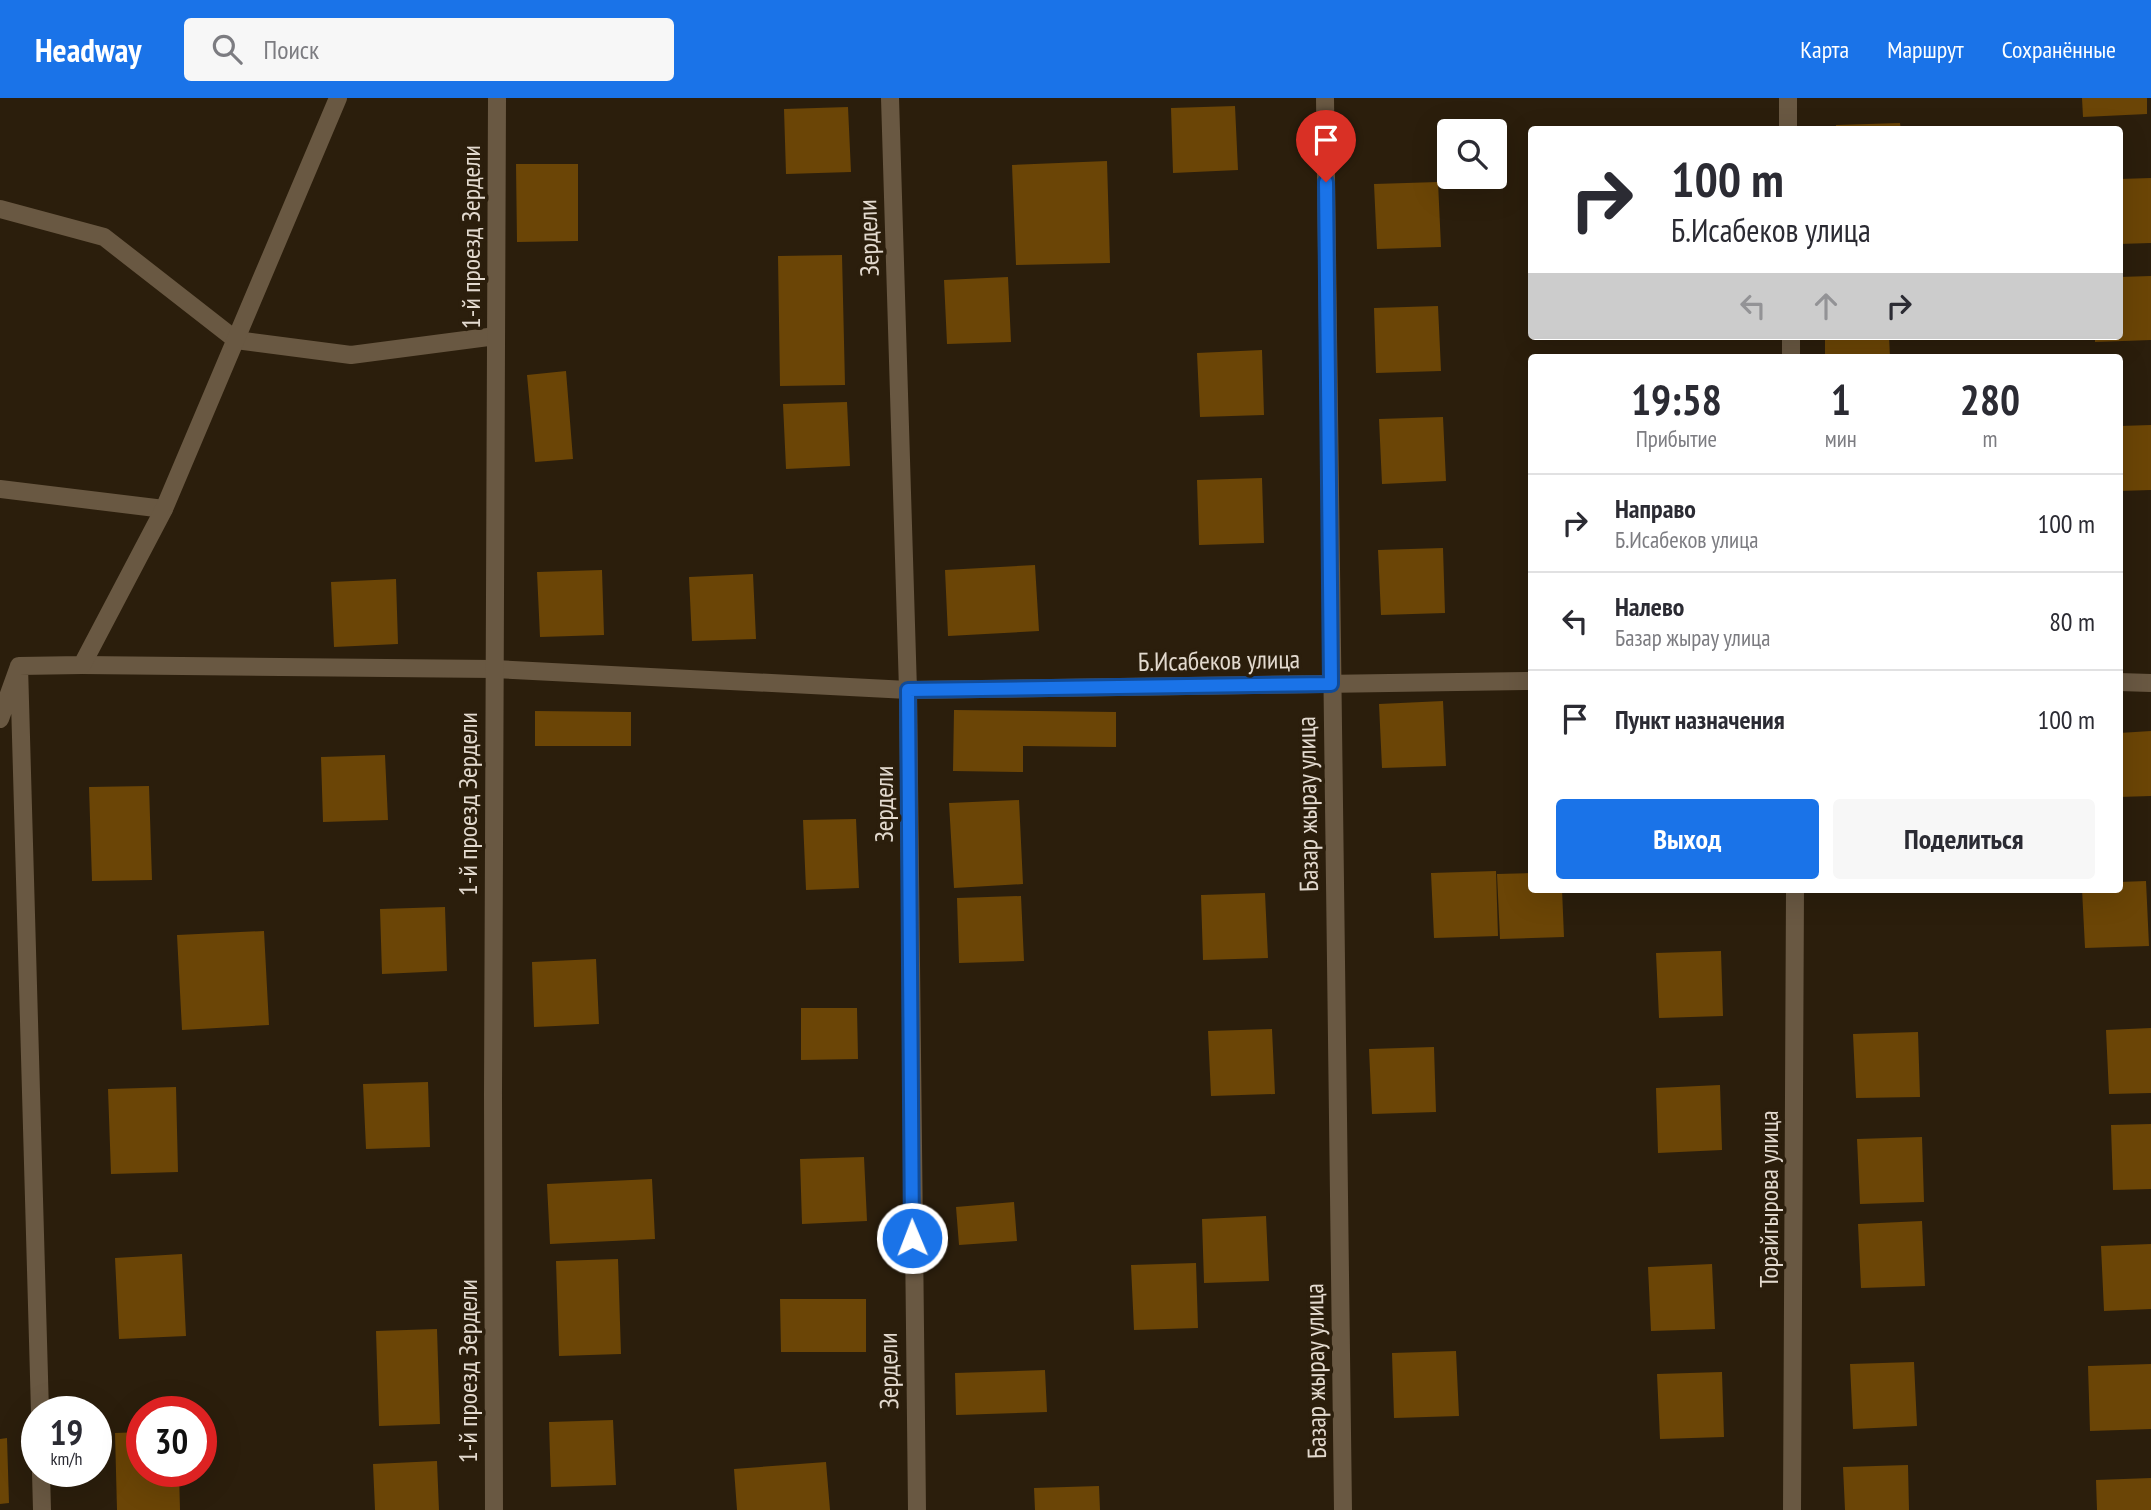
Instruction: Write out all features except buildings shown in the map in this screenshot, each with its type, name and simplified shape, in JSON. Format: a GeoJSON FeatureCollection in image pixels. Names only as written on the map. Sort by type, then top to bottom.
{"type":"FeatureCollection","features":[{"type":"Feature","properties":{"kind":"street"},"geometry":{"type":"LineString","coordinates":[[82,665],[164,509],[338,98]]}},
{"type":"Feature","properties":{"kind":"street","name":"1-й проезд Зердели"},"geometry":{"type":"LineString","coordinates":[[494,1510],[497,98]]}},
{"type":"Feature","properties":{"kind":"street","name":"Зердели"},"geometry":{"type":"LineString","coordinates":[[890,98],[908,690],[917,1510]]}},
{"type":"Feature","properties":{"kind":"street","name":"Базар жырау улица"},"geometry":{"type":"LineString","coordinates":[[1325,98],[1343,1510]]}},
{"type":"Feature","properties":{"kind":"street"},"geometry":{"type":"LineString","coordinates":[[1788,98],[1788,126]]}},
{"type":"Feature","properties":{"kind":"street"},"geometry":{"type":"LineString","coordinates":[[0,209],[104,237],[236,340],[352,355],[496,336]]}},
{"type":"Feature","properties":{"kind":"street"},"geometry":{"type":"LineString","coordinates":[[0,489],[164,509]]}},
{"type":"Feature","properties":{"kind":"street"},"geometry":{"type":"LineString","coordinates":[[0,719],[19,666]]}},
{"type":"Feature","properties":{"kind":"street"},"geometry":{"type":"LineString","coordinates":[[19,666],[40,1396]]}},
{"type":"Feature","properties":{"kind":"street","name":"Б.Исабеков улица"},"geometry":{"type":"LineString","coordinates":[[19,666],[494,668],[908,690],[1528,681]]}},
{"type":"Feature","properties":{"kind":"street"},"geometry":{"type":"LineString","coordinates":[[2123,682],[2151,683]]}},
{"type":"Feature","properties":{"kind":"street","name":"Торайгырова улица"},"geometry":{"type":"LineString","coordinates":[[1792,1510],[1795,893]]}},
{"type":"Feature","properties":{"kind":"street"},"geometry":{"type":"LineString","coordinates":[[41,1487],[42,1510]]}},
{"type":"Feature","properties":{"kind":"route"},"geometry":{"type":"LineString","coordinates":[[912,1238],[908,690],[1331,684],[1326,182]]}}]}
